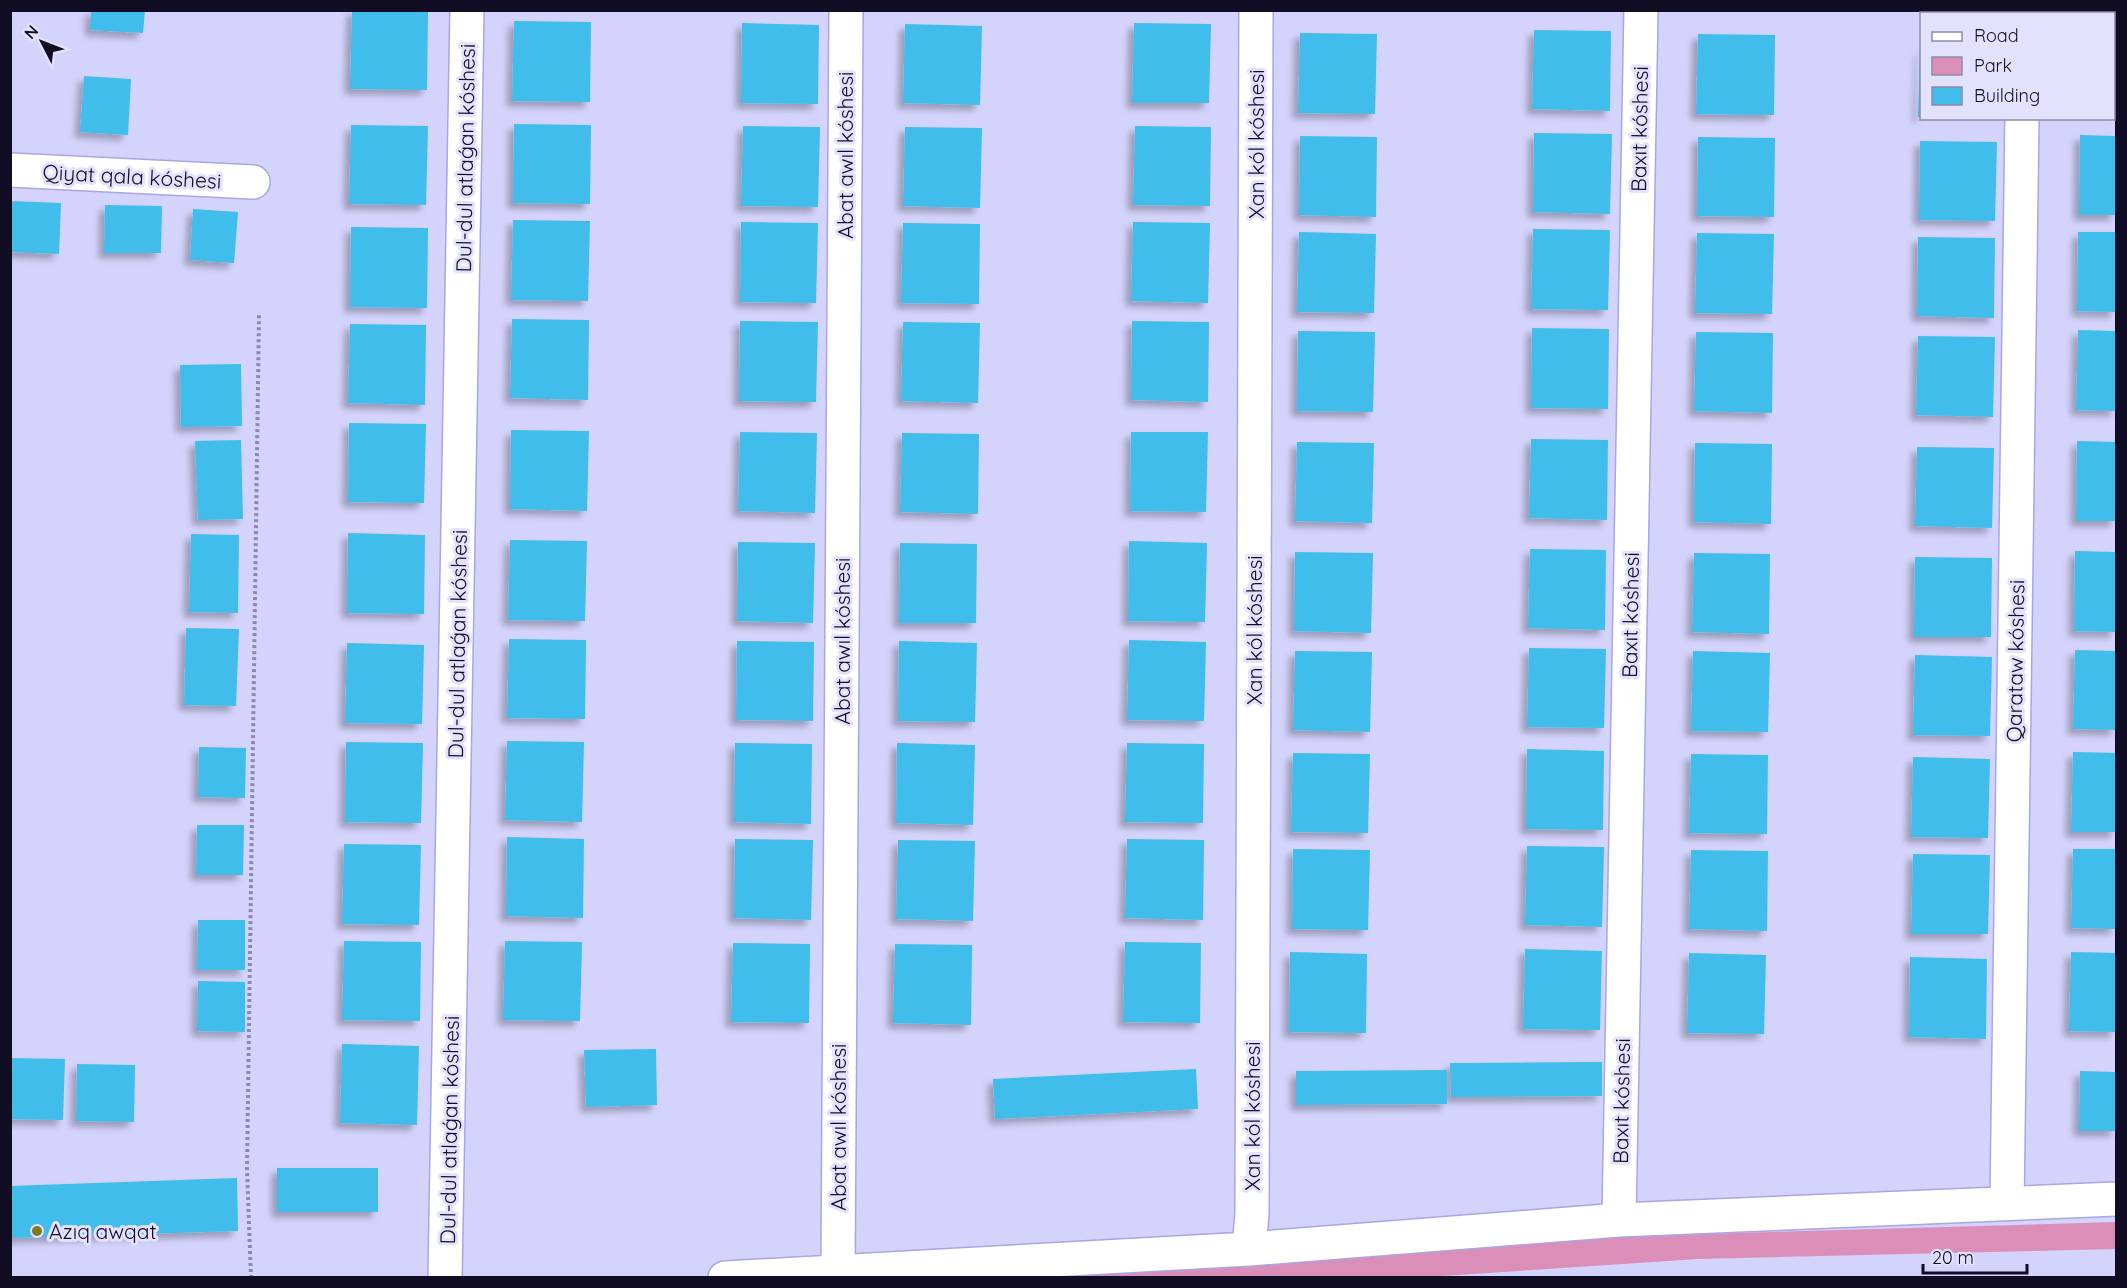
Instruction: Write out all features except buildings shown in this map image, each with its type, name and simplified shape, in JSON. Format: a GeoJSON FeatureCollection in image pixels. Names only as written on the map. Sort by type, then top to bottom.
{"type":"FeatureCollection","features":[{"type":"Feature","properties":{"kind":"street","name":"Dul-dul atlaǵan kóshesi"},"geometry":{"type":"LineString","coordinates":[[446,1278],[467,10]]}},
{"type":"Feature","properties":{"kind":"street","name":"Abat awıl kóshesi"},"geometry":{"type":"LineString","coordinates":[[838,1271],[846,10]]}},
{"type":"Feature","properties":{"kind":"street","name":"Xan kól kóshesi"},"geometry":{"type":"LineString","coordinates":[[1249,1248],[1252,1201],[1256,10]]}},
{"type":"Feature","properties":{"kind":"street","name":"Baxıt kóshesi"},"geometry":{"type":"LineString","coordinates":[[1619,1220],[1641,10]]}},
{"type":"Feature","properties":{"kind":"street","name":"Qarataw kóshesi"},"geometry":{"type":"LineString","coordinates":[[2007,1203],[2022,120]]}},
{"type":"Feature","properties":{"kind":"street","name":"Qiyat qala kóshesi"},"geometry":{"type":"LineString","coordinates":[[10,170],[253,182]]}},
{"type":"Feature","properties":{"kind":"street"},"geometry":{"type":"LineString","coordinates":[[725,1278],[1249,1248],[1619,1220],[2116,1199]]}},
{"type":"Feature","properties":{"kind":"path"},"geometry":{"type":"LineString","coordinates":[[251,1278],[247,1168],[259,314]]}},
{"type":"Feature","properties":{"kind":"green space"},"geometry":{"type":"Polygon","coordinates":[[[2116,1222],[2116,1249],[1698,1259],[1412,1278],[961,1278],[1564,1238],[2116,1222]]]}},
{"type":"Feature","properties":{"kind":"place","name":"Azıq awqat"},"geometry":{"type":"Point","coordinates":[37,1231]}}]}
